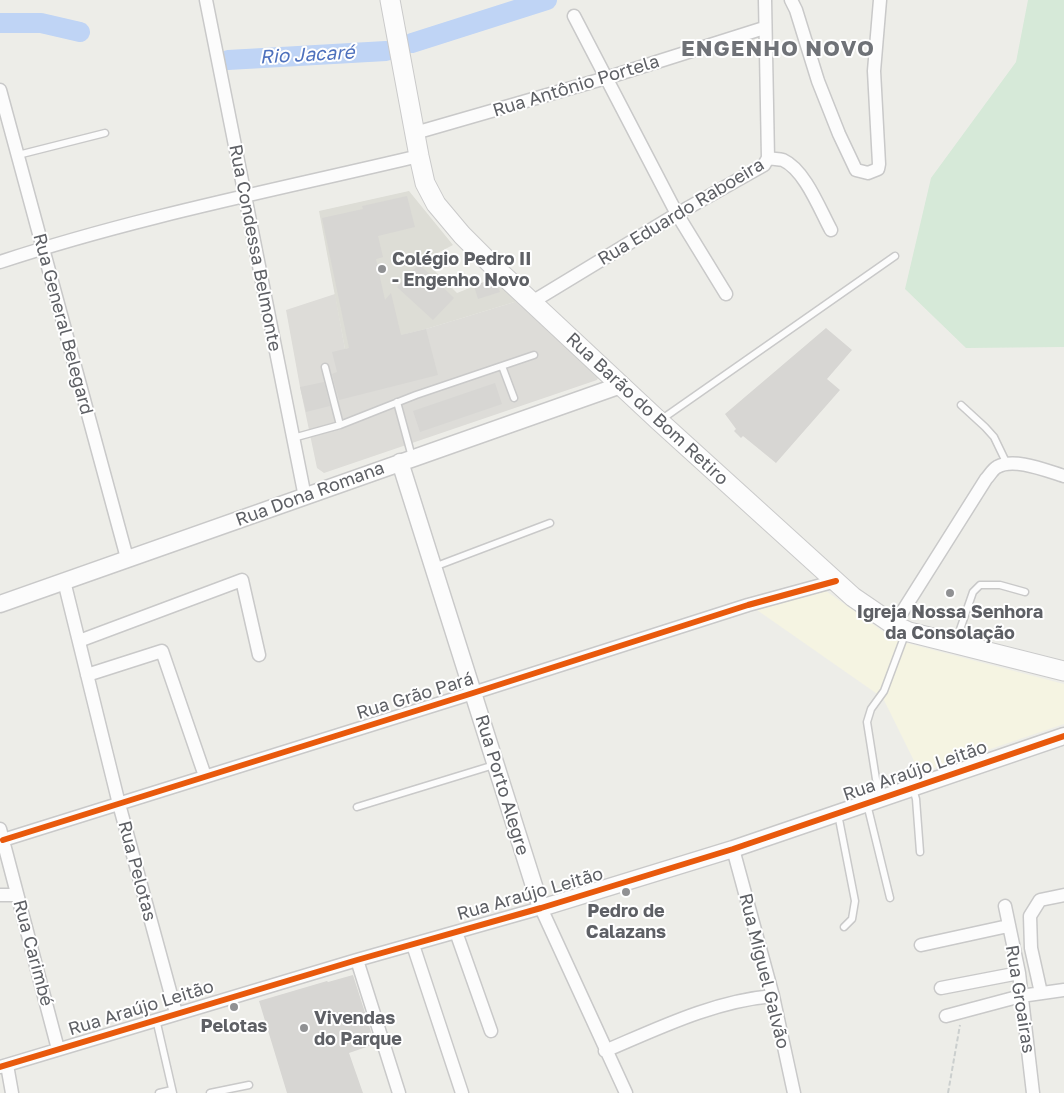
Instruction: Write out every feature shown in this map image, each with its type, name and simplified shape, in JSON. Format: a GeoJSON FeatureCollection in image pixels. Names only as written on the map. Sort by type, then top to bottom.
{"type":"FeatureCollection","features":[{"type":"Feature","properties":{"kind":"main road","name":"Rua Barão do Bom Retiro"},"geometry":{"type":"LineString","coordinates":[[390,0],[425,183],[436,204],[462,235],[659,421],[853,597],[900,628],[955,644],[1064,671]]}},
{"type":"Feature","properties":{"kind":"street","name":"Rua Condessa Belmonte"},"geometry":{"type":"LineString","coordinates":[[206,0],[305,497]]}},
{"type":"Feature","properties":{"kind":"street"},"geometry":{"type":"LineString","coordinates":[[765,0],[764,28],[768,158]]}},
{"type":"Feature","properties":{"kind":"street"},"geometry":{"type":"LineString","coordinates":[[791,0],[796,10],[818,81],[842,141],[856,170],[868,173],[878,169],[879,164],[874,71],[880,0]]}},
{"type":"Feature","properties":{"kind":"street"},"geometry":{"type":"LineString","coordinates":[[574,16],[677,214],[726,294]]}},
{"type":"Feature","properties":{"kind":"street","name":"Rua Antônio Portela"},"geometry":{"type":"LineString","coordinates":[[416,133],[606,78],[764,28]]}},
{"type":"Feature","properties":{"kind":"street","name":"Rua General Belegard"},"geometry":{"type":"LineString","coordinates":[[0,90],[127,558]]}},
{"type":"Feature","properties":{"kind":"street"},"geometry":{"type":"LineString","coordinates":[[0,262],[144,220],[419,156]]}},
{"type":"Feature","properties":{"kind":"street","name":"Rua Eduardo Raboeira"},"geometry":{"type":"LineString","coordinates":[[532,302],[677,214],[764,165],[768,158],[782,160],[793,166],[801,175],[832,230]]}},
{"type":"Feature","properties":{"kind":"street","name":"Rua Dona Romana"},"geometry":{"type":"LineString","coordinates":[[0,604],[621,384]]}},
{"type":"Feature","properties":{"kind":"street","name":"Rua Porto Alegre"},"geometry":{"type":"LineString","coordinates":[[406,460],[433,567],[541,908]]}},
{"type":"Feature","properties":{"kind":"street"},"geometry":{"type":"LineString","coordinates":[[900,628],[986,479],[996,467],[1007,464],[1023,464],[1064,476]]}},
{"type":"Feature","properties":{"kind":"street"},"geometry":{"type":"LineString","coordinates":[[78,641],[242,580],[259,655]]}},
{"type":"Feature","properties":{"kind":"street","name":"Rua Pelotas"},"geometry":{"type":"LineString","coordinates":[[64,581],[119,804],[176,1013]]}},
{"type":"Feature","properties":{"kind":"street","name":"Rua Grão Pará"},"geometry":{"type":"LineString","coordinates":[[2,835],[119,804],[748,605],[836,581]]}},
{"type":"Feature","properties":{"kind":"street"},"geometry":{"type":"LineString","coordinates":[[88,675],[162,651],[205,776]]}},
{"type":"Feature","properties":{"kind":"street","name":"Rua Araújo Leitão"},"geometry":{"type":"LineString","coordinates":[[3,1066],[176,1013],[541,908],[733,849],[1064,736]]}},
{"type":"Feature","properties":{"kind":"street","name":"Rua Carimbé"},"geometry":{"type":"LineString","coordinates":[[2,835],[58,1049]]}},
{"type":"Feature","properties":{"kind":"street","name":"Rua Miguel Galvão"},"geometry":{"type":"LineString","coordinates":[[733,849],[773,996],[794,1093]]}},
{"type":"Feature","properties":{"kind":"street"},"geometry":{"type":"LineString","coordinates":[[0,872],[7,854]]}},
{"type":"Feature","properties":{"kind":"street"},"geometry":{"type":"LineString","coordinates":[[0,895],[17,895]]}},
{"type":"Feature","properties":{"kind":"street"},"geometry":{"type":"LineString","coordinates":[[1041,993],[1031,948],[1030,916],[1040,900],[1064,895]]}},
{"type":"Feature","properties":{"kind":"street","name":"Rua Groairas"},"geometry":{"type":"LineString","coordinates":[[1005,906],[1019,974],[1020,996],[1034,1093]]}},
{"type":"Feature","properties":{"kind":"street"},"geometry":{"type":"LineString","coordinates":[[541,908],[626,1093]]}},
{"type":"Feature","properties":{"kind":"street"},"geometry":{"type":"LineString","coordinates":[[921,945],[1008,926]]}},
{"type":"Feature","properties":{"kind":"street","name":"Rua Araújo Leitão"},"geometry":{"type":"LineString","coordinates":[[456,932],[490,1031]]}},
{"type":"Feature","properties":{"kind":"street"},"geometry":{"type":"LineString","coordinates":[[413,945],[462,1093]]}},
{"type":"Feature","properties":{"kind":"street"},"geometry":{"type":"LineString","coordinates":[[357,960],[399,1093]]}},
{"type":"Feature","properties":{"kind":"street"},"geometry":{"type":"LineString","coordinates":[[941,988],[1019,974]]}},
{"type":"Feature","properties":{"kind":"street"},"geometry":{"type":"LineString","coordinates":[[946,1016],[1020,996],[1064,990]]}},
{"type":"Feature","properties":{"kind":"street"},"geometry":{"type":"LineString","coordinates":[[605,1050],[701,1012],[740,1000],[773,996]]}},
{"type":"Feature","properties":{"kind":"street"},"geometry":{"type":"LineString","coordinates":[[3,1066],[12,1093]]}},
{"type":"Feature","properties":{"kind":"lane"},"geometry":{"type":"LineString","coordinates":[[18,155],[105,133]]}},
{"type":"Feature","properties":{"kind":"lane"},"geometry":{"type":"LineString","coordinates":[[659,421],[895,256]]}},
{"type":"Feature","properties":{"kind":"lane"},"geometry":{"type":"LineString","coordinates":[[293,438],[340,425],[397,402],[534,355]]}},
{"type":"Feature","properties":{"kind":"lane"},"geometry":{"type":"LineString","coordinates":[[502,366],[514,398]]}},
{"type":"Feature","properties":{"kind":"lane"},"geometry":{"type":"LineString","coordinates":[[325,367],[340,425]]}},
{"type":"Feature","properties":{"kind":"lane"},"geometry":{"type":"LineString","coordinates":[[397,402],[406,460]]}},
{"type":"Feature","properties":{"kind":"lane"},"geometry":{"type":"LineString","coordinates":[[961,405],[986,427],[994,437],[1007,464]]}},
{"type":"Feature","properties":{"kind":"lane"},"geometry":{"type":"LineString","coordinates":[[433,567],[550,523]]}},
{"type":"Feature","properties":{"kind":"lane"},"geometry":{"type":"LineString","coordinates":[[955,644],[973,592],[980,585],[1000,585],[1025,592]]}},
{"type":"Feature","properties":{"kind":"lane"},"geometry":{"type":"LineString","coordinates":[[883,798],[876,779],[867,722],[871,709],[887,685],[900,628]]}},
{"type":"Feature","properties":{"kind":"lane"},"geometry":{"type":"LineString","coordinates":[[357,807],[496,764]]}},
{"type":"Feature","properties":{"kind":"lane"},"geometry":{"type":"LineString","coordinates":[[913,788],[916,799],[920,852]]}},
{"type":"Feature","properties":{"kind":"lane"},"geometry":{"type":"LineString","coordinates":[[866,803],[890,898]]}},
{"type":"Feature","properties":{"kind":"lane"},"geometry":{"type":"LineString","coordinates":[[837,813],[855,901],[852,919],[844,926]]}},
{"type":"Feature","properties":{"kind":"lane","name":"Rua Araújo Leitão"},"geometry":{"type":"LineString","coordinates":[[156,1019],[172,1092]]}},
{"type":"Feature","properties":{"kind":"lane"},"geometry":{"type":"LineString","coordinates":[[210,1093],[249,1085]]}},
{"type":"Feature","properties":{"kind":"lane"},"geometry":{"type":"LineString","coordinates":[[160,1093],[172,1092]]}},
{"type":"Feature","properties":{"kind":"path"},"geometry":{"type":"LineString","coordinates":[[948,1093],[962,1013]]}},
{"type":"Feature","properties":{"kind":"shaded area"},"geometry":{"type":"Polygon","coordinates":[[[1028,0],[1064,0],[1064,347],[966,348],[905,289],[931,178],[1016,62],[1028,0]]]}},
{"type":"Feature","properties":{"kind":"shaded area","name":"Colégio Pedro II - Engenho Novo"},"geometry":{"type":"Polygon","coordinates":[[[409,191],[453,245],[424,260],[457,293],[495,278],[521,300],[426,329],[345,349],[319,211],[409,191]]]}},
{"type":"Feature","properties":{"kind":"shaded area"},"geometry":{"type":"Polygon","coordinates":[[[335,294],[345,349],[426,329],[521,300],[600,374],[597,380],[324,473],[317,468],[286,310],[335,294]]]}},
{"type":"Feature","properties":{"kind":"shaded area"},"geometry":{"type":"Polygon","coordinates":[[[826,591],[895,640],[1064,684],[1064,724],[920,773],[883,698],[757,610],[826,591]]]}},
{"type":"Feature","properties":{"kind":"building"},"geometry":{"type":"Polygon","coordinates":[[[407,196],[415,227],[378,236],[383,257],[376,259],[385,300],[391,293],[401,335],[426,329],[438,375],[339,400],[332,374],[337,372],[332,352],[349,348],[322,218],[363,209],[362,206],[407,196]]]}},
{"type":"Feature","properties":{"kind":"building"},"geometry":{"type":"Polygon","coordinates":[[[419,264],[454,298],[433,320],[397,287],[419,264]]]}},
{"type":"Feature","properties":{"kind":"building"},"geometry":{"type":"Polygon","coordinates":[[[491,279],[497,285],[500,292],[478,299],[474,286],[491,279]]]}},
{"type":"Feature","properties":{"kind":"building"},"geometry":{"type":"Polygon","coordinates":[[[826,328],[852,350],[827,379],[840,390],[776,463],[743,436],[741,438],[734,431],[736,429],[725,414],[826,328]]]}},
{"type":"Feature","properties":{"kind":"building"},"geometry":{"type":"Polygon","coordinates":[[[324,382],[330,406],[306,412],[300,387],[324,382]]]}},
{"type":"Feature","properties":{"kind":"building"},"geometry":{"type":"Polygon","coordinates":[[[495,383],[502,404],[420,432],[413,411],[495,383]]]}},
{"type":"Feature","properties":{"kind":"building","name":"Vivendas do Parque"},"geometry":{"type":"Polygon","coordinates":[[[353,975],[375,1044],[349,1053],[363,1093],[287,1093],[259,1001],[353,975]]]}},
{"type":"Feature","properties":{"kind":"waterway","name":"Rio Jacaré"},"geometry":{"type":"LineString","coordinates":[[412,43],[547,0]]}},
{"type":"Feature","properties":{"kind":"waterway","name":"Rio Jacaré"},"geometry":{"type":"LineString","coordinates":[[0,23],[41,23],[80,32]]}},
{"type":"Feature","properties":{"kind":"waterway","name":"Rio Jacaré"},"geometry":{"type":"LineString","coordinates":[[228,60],[386,51]]}},
{"type":"Feature","properties":{"kind":"cycle path"},"geometry":{"type":"LineString","coordinates":[[3,840],[748,605],[836,581]]}},
{"type":"Feature","properties":{"kind":"cycle path"},"geometry":{"type":"LineString","coordinates":[[0,1067],[357,960],[541,908],[733,849],[1064,736]]}},
{"type":"Feature","properties":{"kind":"place","name":"Colégio Pedro II - Engenho Novo"},"geometry":{"type":"Point","coordinates":[382,269]}},
{"type":"Feature","properties":{"kind":"place","name":"Igreja Nossa Senhora da Consolação"},"geometry":{"type":"Point","coordinates":[950,593]}},
{"type":"Feature","properties":{"kind":"place","name":"Pedro de Calazans"},"geometry":{"type":"Point","coordinates":[626,892]}},
{"type":"Feature","properties":{"kind":"place","name":"Pelotas"},"geometry":{"type":"Point","coordinates":[234,1007]}},
{"type":"Feature","properties":{"kind":"place","name":"Vivendas do Parque"},"geometry":{"type":"Point","coordinates":[304,1028]}},
{"type":"Feature","properties":{"kind":"district","name":"ENGENHO NOVO"},"geometry":{"type":"Point","coordinates":[778,49]}}]}
